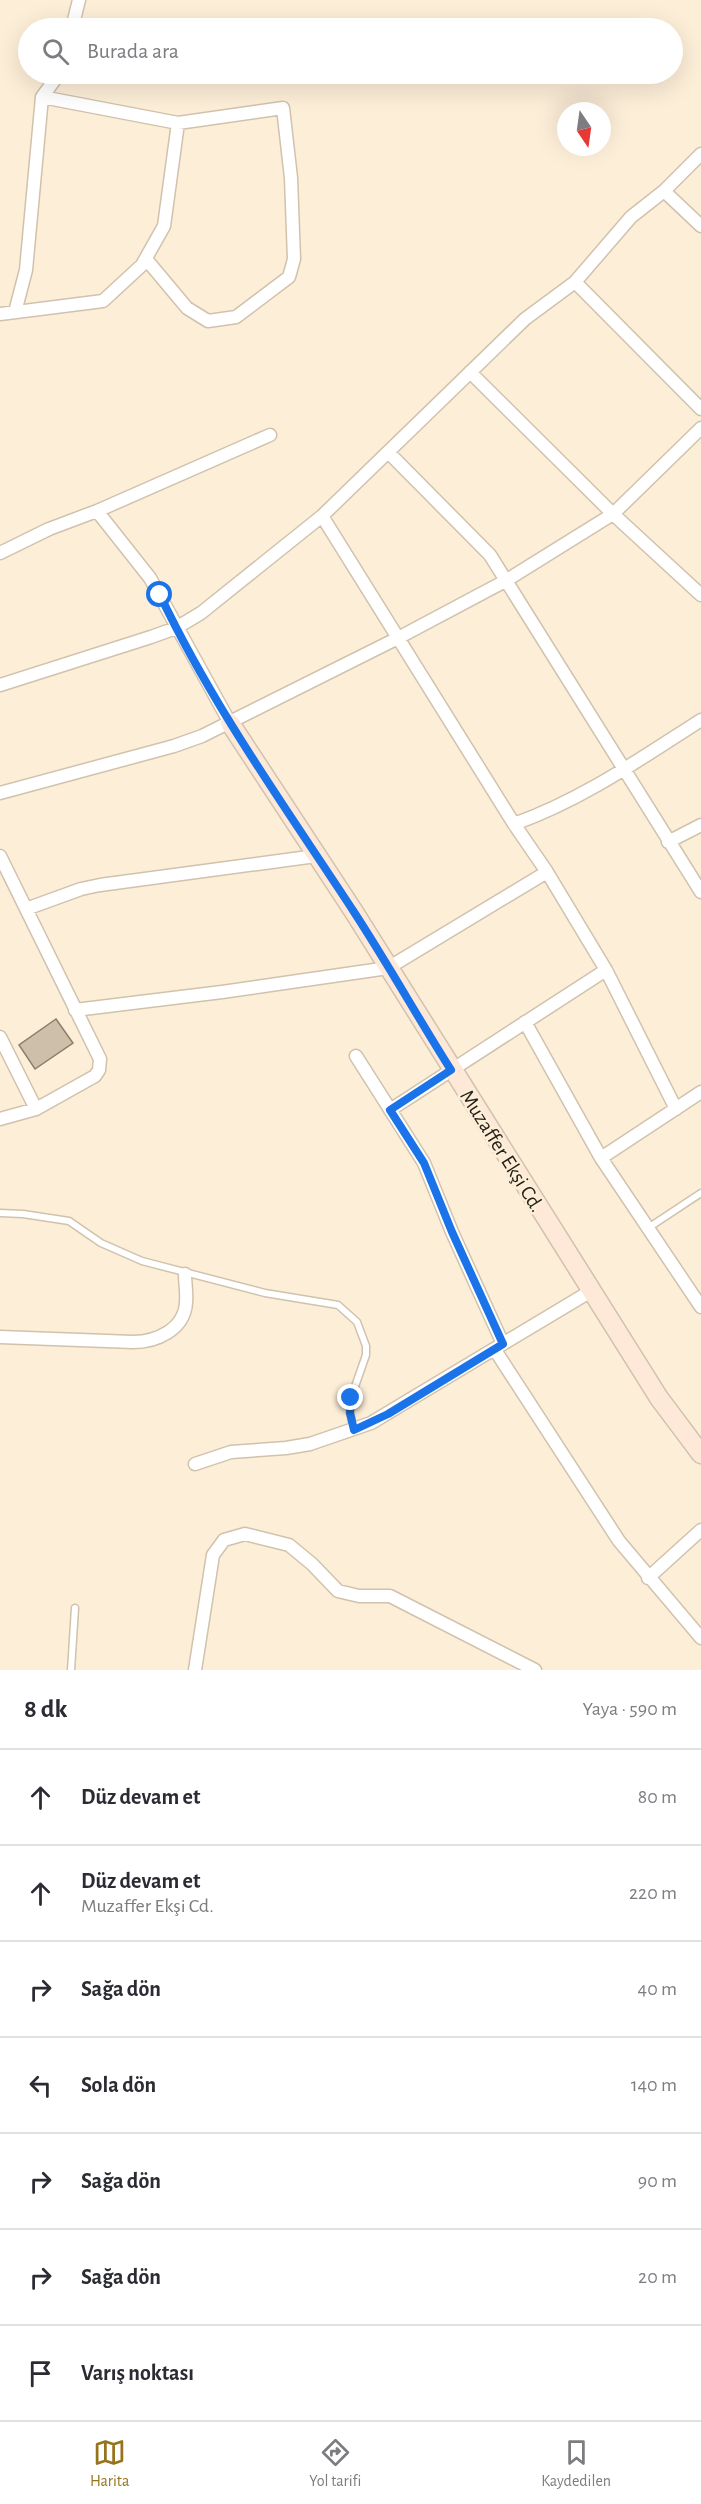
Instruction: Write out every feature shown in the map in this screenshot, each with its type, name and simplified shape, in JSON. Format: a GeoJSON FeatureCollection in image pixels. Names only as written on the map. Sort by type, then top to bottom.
{"type":"FeatureCollection","features":[{"type":"Feature","properties":{"kind":"street"},"geometry":{"type":"LineString","coordinates":[[74,18],[79,0]]}},
{"type":"Feature","properties":{"kind":"street"},"geometry":{"type":"LineString","coordinates":[[15,312],[26,270],[42,97],[52,84]]}},
{"type":"Feature","properties":{"kind":"street"},"geometry":{"type":"LineString","coordinates":[[42,97],[178,123],[283,108],[291,178],[294,259],[289,277],[236,317],[208,321],[187,308],[146,258]]}},
{"type":"Feature","properties":{"kind":"street"},"geometry":{"type":"LineString","coordinates":[[0,314],[104,301],[142,265],[164,226],[178,123]]}},
{"type":"Feature","properties":{"kind":"street"},"geometry":{"type":"LineString","coordinates":[[0,685],[151,638],[176,628],[201,613],[322,516],[525,319],[575,282],[631,217],[664,191],[701,154]]}},
{"type":"Feature","properties":{"kind":"street"},"geometry":{"type":"LineString","coordinates":[[664,191],[701,226]]}},
{"type":"Feature","properties":{"kind":"street"},"geometry":{"type":"LineString","coordinates":[[575,282],[701,409]]}},
{"type":"Feature","properties":{"kind":"street"},"geometry":{"type":"LineString","coordinates":[[470,372],[613,514],[701,595]]}},
{"type":"Feature","properties":{"kind":"street"},"geometry":{"type":"LineString","coordinates":[[0,793],[174,746],[230,723],[398,638],[507,580],[613,514],[701,428]]}},
{"type":"Feature","properties":{"kind":"street"},"geometry":{"type":"LineString","coordinates":[[0,553],[49,528],[97,511],[270,435]]}},
{"type":"Feature","properties":{"kind":"street"},"geometry":{"type":"LineString","coordinates":[[389,453],[490,555],[701,892]]}},
{"type":"Feature","properties":{"kind":"street"},"geometry":{"type":"LineString","coordinates":[[97,511],[150,578],[230,723]]}},
{"type":"Feature","properties":{"kind":"street"},"geometry":{"type":"LineString","coordinates":[[322,516],[514,824],[547,872],[606,970],[676,1108]]}},
{"type":"Feature","properties":{"kind":"street"},"geometry":{"type":"LineString","coordinates":[[514,824],[574,799],[701,720]]}},
{"type":"Feature","properties":{"kind":"street","name":"Muzaffer Ekşi Cd."},"geometry":{"type":"LineString","coordinates":[[230,723],[388,968],[659,1398],[701,1454]]}},
{"type":"Feature","properties":{"kind":"street"},"geometry":{"type":"LineString","coordinates":[[668,842],[701,825]]}},
{"type":"Feature","properties":{"kind":"street"},"geometry":{"type":"LineString","coordinates":[[0,856],[100,1059],[99,1070],[95,1076],[36,1109],[0,1119]]}},
{"type":"Feature","properties":{"kind":"street"},"geometry":{"type":"LineString","coordinates":[[26,909],[81,889],[100,885],[316,856]]}},
{"type":"Feature","properties":{"kind":"street"},"geometry":{"type":"LineString","coordinates":[[75,1010],[388,968],[547,872]]}},
{"type":"Feature","properties":{"kind":"street"},"geometry":{"type":"LineString","coordinates":[[390,1110],[606,970]]}},
{"type":"Feature","properties":{"kind":"street"},"geometry":{"type":"LineString","coordinates":[[525,1022],[601,1158],[701,1308]]}},
{"type":"Feature","properties":{"kind":"street"},"geometry":{"type":"LineString","coordinates":[[0,1037],[36,1109]]}},
{"type":"Feature","properties":{"kind":"street"},"geometry":{"type":"LineString","coordinates":[[356,1056],[424,1163],[499,1347],[619,1541],[701,1638]]}},
{"type":"Feature","properties":{"kind":"street"},"geometry":{"type":"LineString","coordinates":[[601,1158],[701,1092]]}},
{"type":"Feature","properties":{"kind":"street"},"geometry":{"type":"LineString","coordinates":[[0,1337],[133,1342],[153,1340],[168,1332],[183,1312],[186,1305],[185,1274]]}},
{"type":"Feature","properties":{"kind":"street"},"geometry":{"type":"LineString","coordinates":[[195,1464],[231,1452],[286,1448],[331,1438],[354,1430],[388,1414],[591,1291]]}},
{"type":"Feature","properties":{"kind":"street"},"geometry":{"type":"LineString","coordinates":[[648,1578],[701,1530]]}},
{"type":"Feature","properties":{"kind":"street"},"geometry":{"type":"LineString","coordinates":[[195,1670],[213,1555],[224,1540],[245,1534],[289,1545],[312,1564],[338,1591],[359,1596],[390,1596],[535,1670]]}},
{"type":"Feature","properties":{"kind":"lane"},"geometry":{"type":"LineString","coordinates":[[648,1228],[701,1194]]}},
{"type":"Feature","properties":{"kind":"lane"},"geometry":{"type":"LineString","coordinates":[[0,1213],[69,1221],[111,1248],[142,1261],[185,1274],[211,1277],[265,1293],[338,1305],[345,1309],[357,1322],[366,1346],[366,1355],[351,1398],[350,1413],[354,1430]]}},
{"type":"Feature","properties":{"kind":"lane"},"geometry":{"type":"LineString","coordinates":[[71,1670],[75,1608]]}},
{"type":"Feature","properties":{"kind":"building"},"geometry":{"type":"Polygon","coordinates":[[[56,1019],[73,1043],[35,1069],[19,1045],[56,1019]]]}},
{"type":"Feature","properties":{"kind":"route"},"geometry":{"type":"LineString","coordinates":[[160,595],[230,723],[354,912],[451,1070],[390,1110],[424,1163],[452,1232],[503,1344],[388,1414],[354,1430],[350,1413],[351,1398]]}}]}
